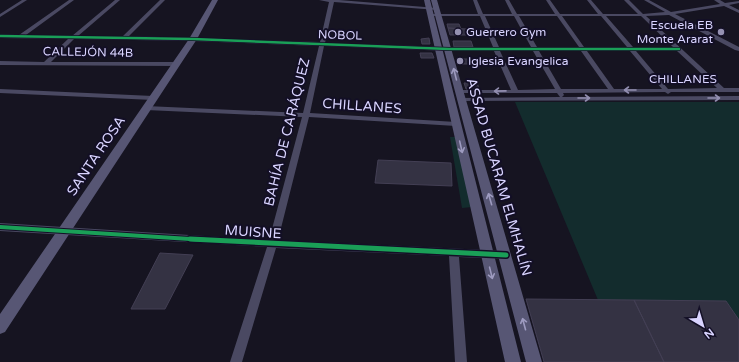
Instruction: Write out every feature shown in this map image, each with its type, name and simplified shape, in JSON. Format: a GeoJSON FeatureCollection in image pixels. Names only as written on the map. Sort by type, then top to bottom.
{"type":"FeatureCollection","features":[{"type":"Feature","properties":{"kind":"main road","name":"SANTA ROSA"},"geometry":{"type":"LineString","coordinates":[[0,327],[152,98],[193,39],[215,0]]}},
{"type":"Feature","properties":{"kind":"main road"},"geometry":{"type":"LineString","coordinates":[[433,8],[444,49],[456,124],[513,362]]}},
{"type":"Feature","properties":{"kind":"main road","name":"ASSAD BUCARAM ELMHALÍN"},"geometry":{"type":"LineString","coordinates":[[444,49],[460,95],[506,255],[534,362]]}},
{"type":"Feature","properties":{"kind":"street"},"geometry":{"type":"LineString","coordinates":[[1,15],[25,0]]}},
{"type":"Feature","properties":{"kind":"street"},"geometry":{"type":"LineString","coordinates":[[21,36],[72,0]]}},
{"type":"Feature","properties":{"kind":"street"},"geometry":{"type":"LineString","coordinates":[[46,63],[72,38],[118,0]]}},
{"type":"Feature","properties":{"kind":"street"},"geometry":{"type":"LineString","coordinates":[[124,38],[163,0]]}},
{"type":"Feature","properties":{"kind":"street"},"geometry":{"type":"LineString","coordinates":[[210,0],[215,0]]}},
{"type":"Feature","properties":{"kind":"street"},"geometry":{"type":"LineString","coordinates":[[321,0],[433,8],[481,15],[602,15],[671,13],[739,2]]}},
{"type":"Feature","properties":{"kind":"street","name":"BAHÍA DE CARÁQUEZ"},"geometry":{"type":"LineString","coordinates":[[236,362],[273,244],[306,115],[332,0]]}},
{"type":"Feature","properties":{"kind":"street"},"geometry":{"type":"LineString","coordinates":[[475,0],[515,91]]}},
{"type":"Feature","properties":{"kind":"street"},"geometry":{"type":"LineString","coordinates":[[507,0],[514,15],[563,98]]}},
{"type":"Feature","properties":{"kind":"street"},"geometry":{"type":"LineString","coordinates":[[548,0],[612,90]]}},
{"type":"Feature","properties":{"kind":"street"},"geometry":{"type":"LineString","coordinates":[[589,0],[672,97]]}},
{"type":"Feature","properties":{"kind":"street"},"geometry":{"type":"LineString","coordinates":[[626,0],[643,14],[722,90]]}},
{"type":"Feature","properties":{"kind":"street"},"geometry":{"type":"LineString","coordinates":[[646,0],[738,49]]}},
{"type":"Feature","properties":{"kind":"street"},"geometry":{"type":"LineString","coordinates":[[716,0],[739,12]]}},
{"type":"Feature","properties":{"kind":"street","name":"NOBOL"},"geometry":{"type":"LineString","coordinates":[[0,36],[193,39],[444,49],[679,49]]}},
{"type":"Feature","properties":{"kind":"street","name":"CALLEJÓN 44B"},"geometry":{"type":"LineString","coordinates":[[0,63],[175,64]]}},
{"type":"Feature","properties":{"kind":"street","name":"CHILLANES"},"geometry":{"type":"LineString","coordinates":[[460,95],[515,91],[739,90]]}},
{"type":"Feature","properties":{"kind":"street"},"geometry":{"type":"LineString","coordinates":[[0,91],[152,98]]}},
{"type":"Feature","properties":{"kind":"street","name":"CHILLANES"},"geometry":{"type":"LineString","coordinates":[[460,95],[563,98],[739,98]]}},
{"type":"Feature","properties":{"kind":"street","name":"CHILLANES"},"geometry":{"type":"LineString","coordinates":[[146,108],[306,115],[456,124]]}},
{"type":"Feature","properties":{"kind":"street","name":"MUISNE"},"geometry":{"type":"LineString","coordinates":[[0,227],[273,244],[454,254],[506,255]]}},
{"type":"Feature","properties":{"kind":"street"},"geometry":{"type":"LineString","coordinates":[[454,254],[461,362]]}},
{"type":"Feature","properties":{"kind":"green space"},"geometry":{"type":"Polygon","coordinates":[[[515,102],[739,102],[739,320],[726,301],[598,300],[515,102]]]}},
{"type":"Feature","properties":{"kind":"green space"},"geometry":{"type":"Polygon","coordinates":[[[450,137],[457,137],[472,207],[462,208],[450,137]]]}},
{"type":"Feature","properties":{"kind":"building"},"geometry":{"type":"Polygon","coordinates":[[[447,24],[459,24],[461,29],[448,28],[447,24]]]}},
{"type":"Feature","properties":{"kind":"building","name":"Guerrero Gym"},"geometry":{"type":"Polygon","coordinates":[[[448,28],[467,29],[469,35],[450,35],[448,28]]]}},
{"type":"Feature","properties":{"kind":"building"},"geometry":{"type":"Polygon","coordinates":[[[429,38],[430,44],[422,44],[421,39],[429,38]]]}},
{"type":"Feature","properties":{"kind":"building"},"geometry":{"type":"Polygon","coordinates":[[[453,41],[471,41],[473,47],[454,47],[453,41]]]}},
{"type":"Feature","properties":{"kind":"building"},"geometry":{"type":"Polygon","coordinates":[[[420,53],[432,53],[434,58],[421,58],[420,53]]]}},
{"type":"Feature","properties":{"kind":"building"},"geometry":{"type":"Polygon","coordinates":[[[458,59],[469,59],[471,64],[460,64],[458,59]]]}},
{"type":"Feature","properties":{"kind":"building"},"geometry":{"type":"Polygon","coordinates":[[[477,82],[479,89],[466,89],[464,83],[477,82]]]}},
{"type":"Feature","properties":{"kind":"building"},"geometry":{"type":"Polygon","coordinates":[[[378,160],[451,163],[452,186],[375,183],[378,160]]]}},
{"type":"Feature","properties":{"kind":"building"},"geometry":{"type":"Polygon","coordinates":[[[160,253],[193,255],[165,309],[131,309],[160,253]]]}},
{"type":"Feature","properties":{"kind":"building"},"geometry":{"type":"Polygon","coordinates":[[[526,299],[634,300],[664,362],[544,362],[526,299]]]}},
{"type":"Feature","properties":{"kind":"building"},"geometry":{"type":"Polygon","coordinates":[[[634,300],[726,301],[739,320],[739,362],[664,362],[634,300]]]}},
{"type":"Feature","properties":{"kind":"cycle path"},"geometry":{"type":"LineString","coordinates":[[0,36],[193,39],[449,49],[679,49]]}},
{"type":"Feature","properties":{"kind":"cycle path"},"geometry":{"type":"LineString","coordinates":[[0,227],[273,244],[506,255]]}},
{"type":"Feature","properties":{"kind":"place","name":"Guerrero Gym"},"geometry":{"type":"Point","coordinates":[458,32]}},
{"type":"Feature","properties":{"kind":"place","name":"Escuela EB Monte Ararat"},"geometry":{"type":"Point","coordinates":[721,32]}},
{"type":"Feature","properties":{"kind":"place","name":"Iglesia Evangelica"},"geometry":{"type":"Point","coordinates":[460,61]}}]}
